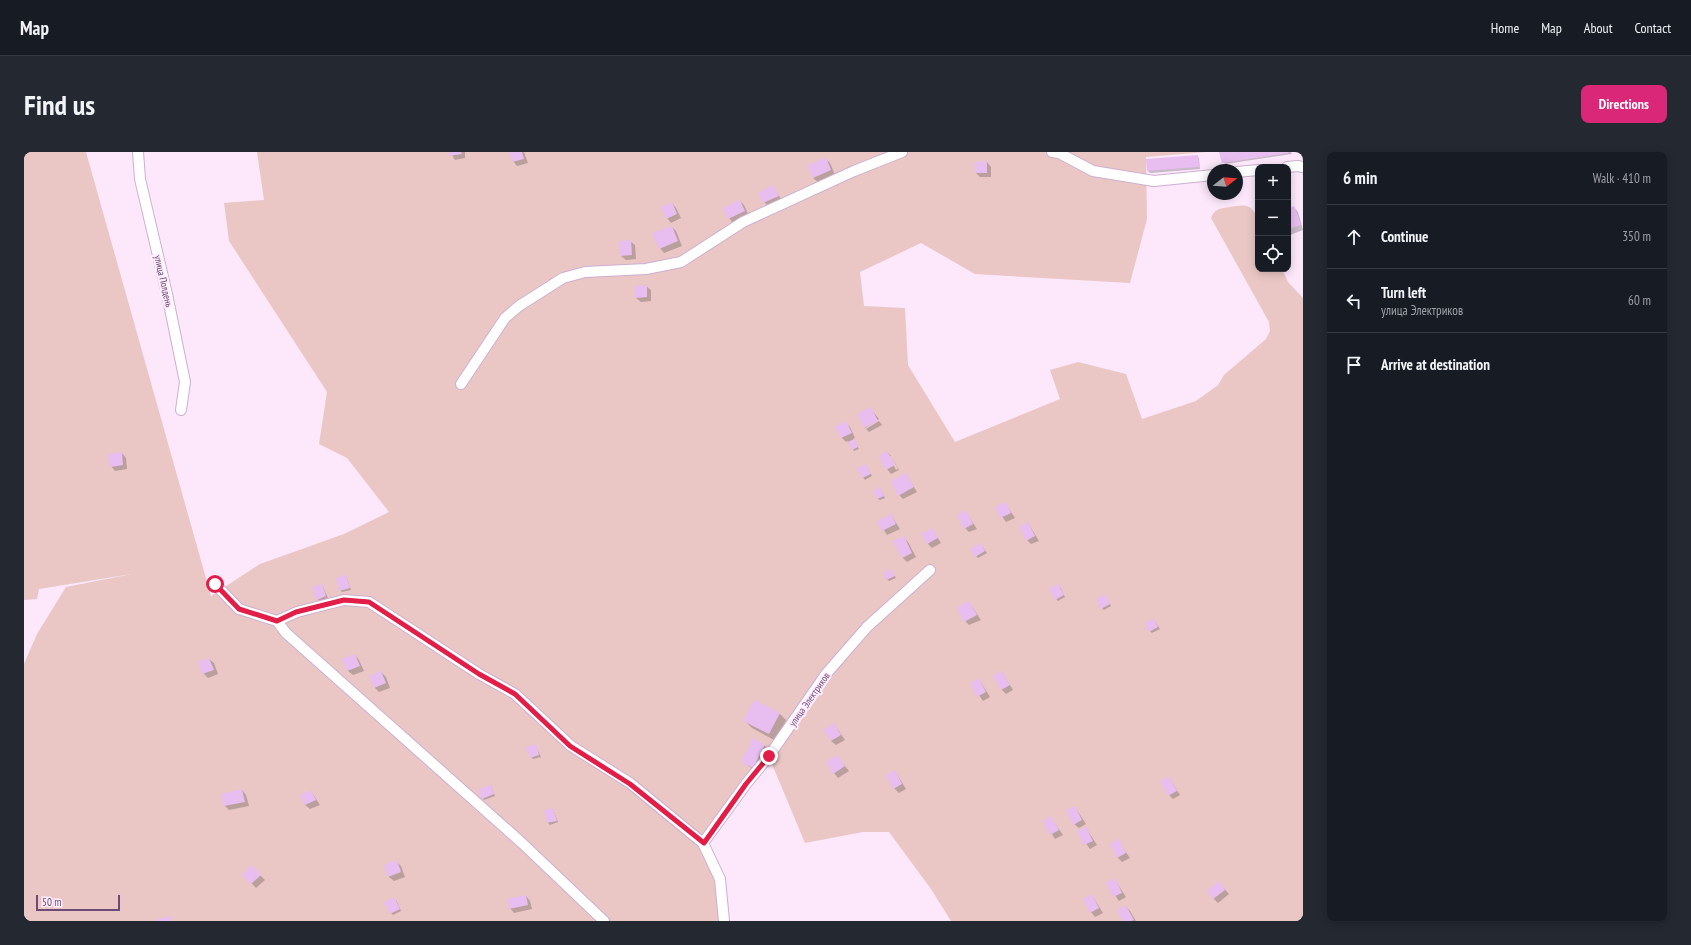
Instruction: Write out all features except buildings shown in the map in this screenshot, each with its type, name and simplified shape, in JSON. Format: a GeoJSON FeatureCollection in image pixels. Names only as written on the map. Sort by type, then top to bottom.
{"type":"FeatureCollection","features":[{"type":"Feature","properties":{"kind":"street","name":"улица Полдень"},"geometry":{"type":"LineString","coordinates":[[138,152],[140,179],[167,294],[185,382],[181,410]]}},
{"type":"Feature","properties":{"kind":"street"},"geometry":{"type":"LineString","coordinates":[[461,384],[505,318],[519,306],[563,278],[585,272],[646,269],[681,262],[742,222],[854,171],[902,152]]}},
{"type":"Feature","properties":{"kind":"street"},"geometry":{"type":"LineString","coordinates":[[1052,152],[1059,153],[1093,171],[1154,181],[1207,176]]}},
{"type":"Feature","properties":{"kind":"street"},"geometry":{"type":"LineString","coordinates":[[1291,167],[1298,166],[1303,168]]}},
{"type":"Feature","properties":{"kind":"street"},"geometry":{"type":"LineString","coordinates":[[1243,171],[1255,170]]}},
{"type":"Feature","properties":{"kind":"street","name":"улица Электриков"},"geometry":{"type":"LineString","coordinates":[[704,843],[746,784],[769,756],[826,674],[867,627],[930,570]]}},
{"type":"Feature","properties":{"kind":"street"},"geometry":{"type":"LineString","coordinates":[[215,584],[239,609],[277,621],[286,633],[522,843],[604,921]]}},
{"type":"Feature","properties":{"kind":"street"},"geometry":{"type":"LineString","coordinates":[[277,621],[296,612],[344,600],[369,602],[479,674],[515,694],[570,746],[630,784],[704,843],[720,879],[722,921]]}},
{"type":"Feature","properties":{"kind":"shaded area"},"geometry":{"type":"Polygon","coordinates":[[[24,152],[86,152],[211,596],[260,564],[344,534],[389,512],[347,458],[319,444],[327,392],[229,241],[224,203],[264,200],[257,152],[1207,152],[1146,157],[1147,219],[1130,283],[975,274],[921,243],[860,272],[864,306],[905,308],[908,365],[955,442],[1060,399],[1050,370],[1078,362],[1126,374],[1142,419],[1196,401],[1218,385],[1224,375],[1266,339],[1270,331],[1269,322],[1211,218],[1216,211],[1224,208],[1245,206],[1249,207],[1253,211],[1255,215],[1255,272],[1283,272],[1288,282],[1303,298],[1303,921],[951,921],[931,889],[889,832],[863,832],[805,843],[769,757],[746,793],[704,843],[720,879],[723,920],[719,921],[24,921],[24,664],[37,634],[66,587],[132,574],[39,589],[37,599],[24,600],[24,152]]]}},
{"type":"Feature","properties":{"kind":"route"},"geometry":{"type":"LineString","coordinates":[[215,584],[239,609],[277,621],[296,612],[344,600],[369,602],[479,674],[515,694],[570,746],[630,784],[704,843],[746,784],[769,756]]}}]}
